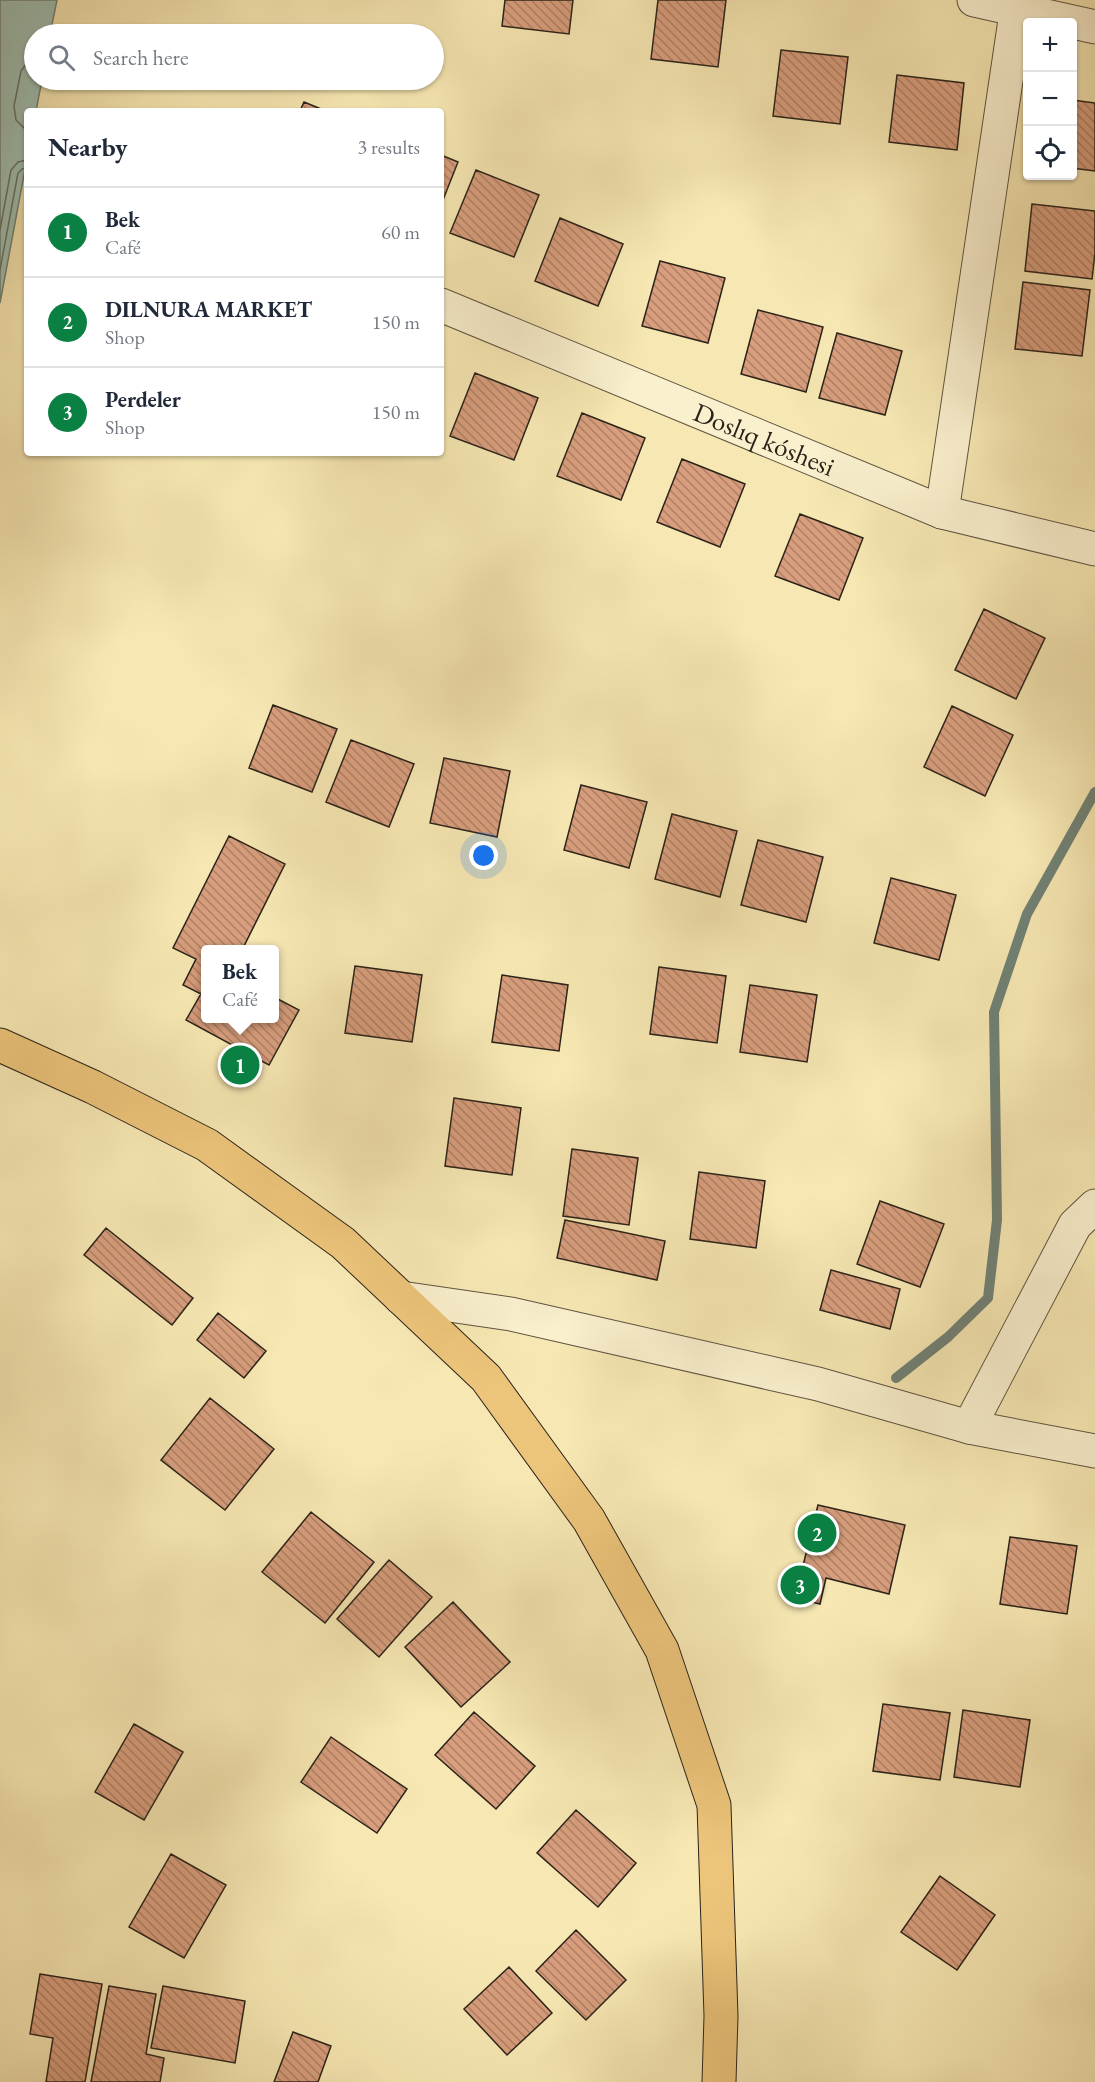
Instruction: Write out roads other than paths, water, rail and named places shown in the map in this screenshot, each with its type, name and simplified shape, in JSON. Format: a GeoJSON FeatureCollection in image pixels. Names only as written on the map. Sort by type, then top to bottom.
{"type":"FeatureCollection","features":[{"type":"Feature","properties":{"kind":"main road"},"geometry":{"type":"LineString","coordinates":[[0,1045],[93,1087],[207,1145],[343,1243],[486,1378],[588,1520],[662,1650],[714,1805],[721,2016],[719,2082]]}},
{"type":"Feature","properties":{"kind":"street"},"geometry":{"type":"LineString","coordinates":[[974,0],[1017,5],[1095,27]]}},
{"type":"Feature","properties":{"kind":"street"},"geometry":{"type":"LineString","coordinates":[[942,512],[1017,5]]}},
{"type":"Feature","properties":{"kind":"street","name":"Doslıq kóshesi"},"geometry":{"type":"LineString","coordinates":[[444,306],[942,512],[1095,549]]}},
{"type":"Feature","properties":{"kind":"street"},"geometry":{"type":"LineString","coordinates":[[969,1427],[1075,1225],[1095,1206]]}},
{"type":"Feature","properties":{"kind":"street"},"geometry":{"type":"LineString","coordinates":[[401,1298],[522,1316],[818,1384],[969,1427],[1095,1450]]}},
{"type":"Feature","properties":{"kind":"water"},"geometry":{"type":"Polygon","coordinates":[[[0,0],[57,0],[52,24],[24,24],[24,90],[40,90],[37,108],[24,108],[24,175],[0,303],[0,0]]]}},
{"type":"Feature","properties":{"kind":"waterway"},"geometry":{"type":"LineString","coordinates":[[896,1378],[948,1337],[988,1298],[997,1220],[994,1012],[1027,914],[1095,792]]}},
{"type":"Feature","properties":{"kind":"place","name":"Bek"},"geometry":{"type":"Point","coordinates":[240,1065]}},
{"type":"Feature","properties":{"kind":"place","name":"DILNURA MARKET"},"geometry":{"type":"Point","coordinates":[817,1533]}},
{"type":"Feature","properties":{"kind":"place","name":"Perdeler"},"geometry":{"type":"Point","coordinates":[800,1585]}}]}
